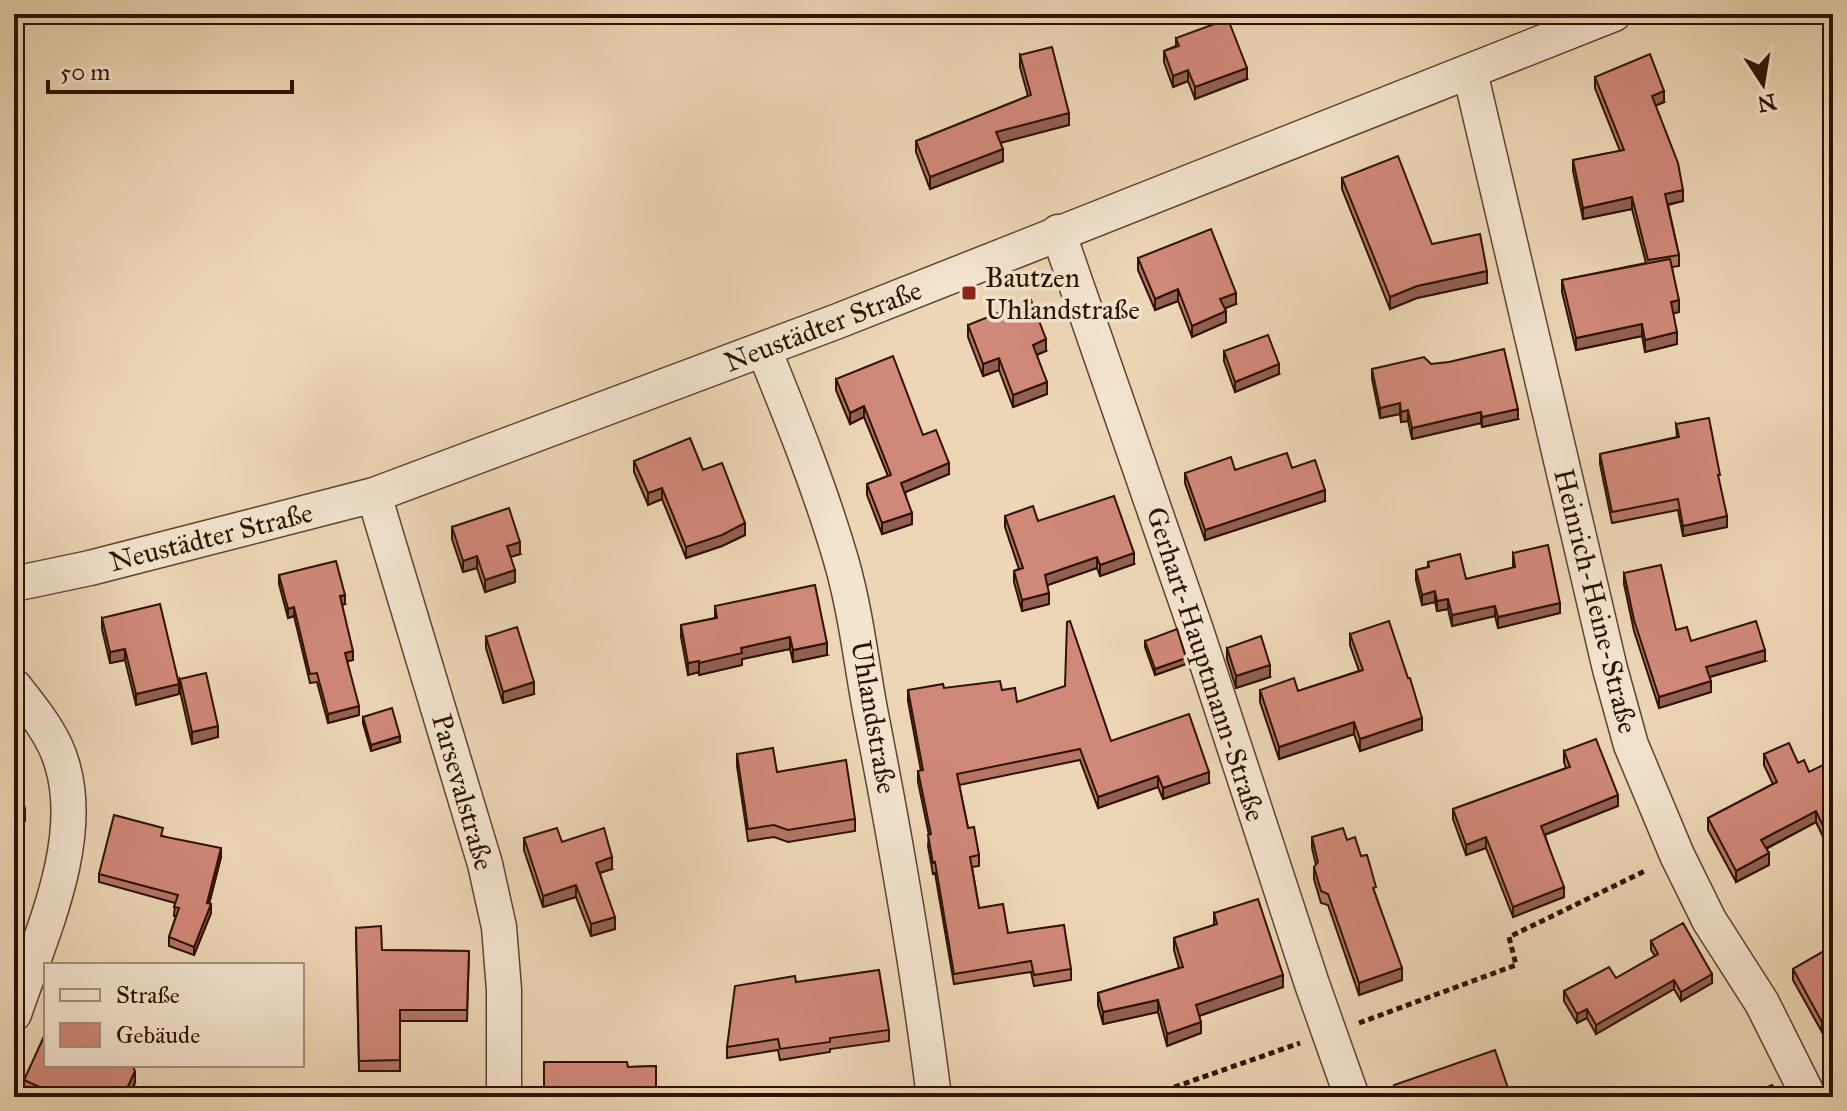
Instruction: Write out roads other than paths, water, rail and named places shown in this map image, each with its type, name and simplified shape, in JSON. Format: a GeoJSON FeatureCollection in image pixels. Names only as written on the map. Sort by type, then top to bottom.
{"type":"FeatureCollection","features":[{"type":"Feature","properties":{"kind":"street","name":"Neustädter Straße"},"geometry":{"type":"LineString","coordinates":[[14,584],[90,568],[374,495],[764,350],[1614,14]]}},
{"type":"Feature","properties":{"kind":"street","name":"Heinrich-Heine-Straße"},"geometry":{"type":"LineString","coordinates":[[1470,72],[1631,745],[1677,855],[1709,920],[1762,1003],[1809,1097]]}},
{"type":"Feature","properties":{"kind":"street","name":"Gerhart-Hauptmann-Straße"},"geometry":{"type":"LineString","coordinates":[[1058,232],[1196,630],[1352,1097]]}},
{"type":"Feature","properties":{"kind":"street","name":"Uhlandstraße"},"geometry":{"type":"LineString","coordinates":[[764,350],[810,464],[842,562],[861,638],[870,706],[906,898],[934,1097]]}},
{"type":"Feature","properties":{"kind":"street","name":"Parsevalstraße"},"geometry":{"type":"LineString","coordinates":[[374,495],[485,864],[499,927],[504,990],[504,1097]]}},
{"type":"Feature","properties":{"kind":"street"},"geometry":{"type":"LineString","coordinates":[[14,686],[39,718],[62,763],[70,814],[63,866],[14,1014]]}},
{"type":"Feature","properties":{"kind":"place","name":"Bautzen Uhlandstraße"},"geometry":{"type":"Point","coordinates":[969,293]}}]}
